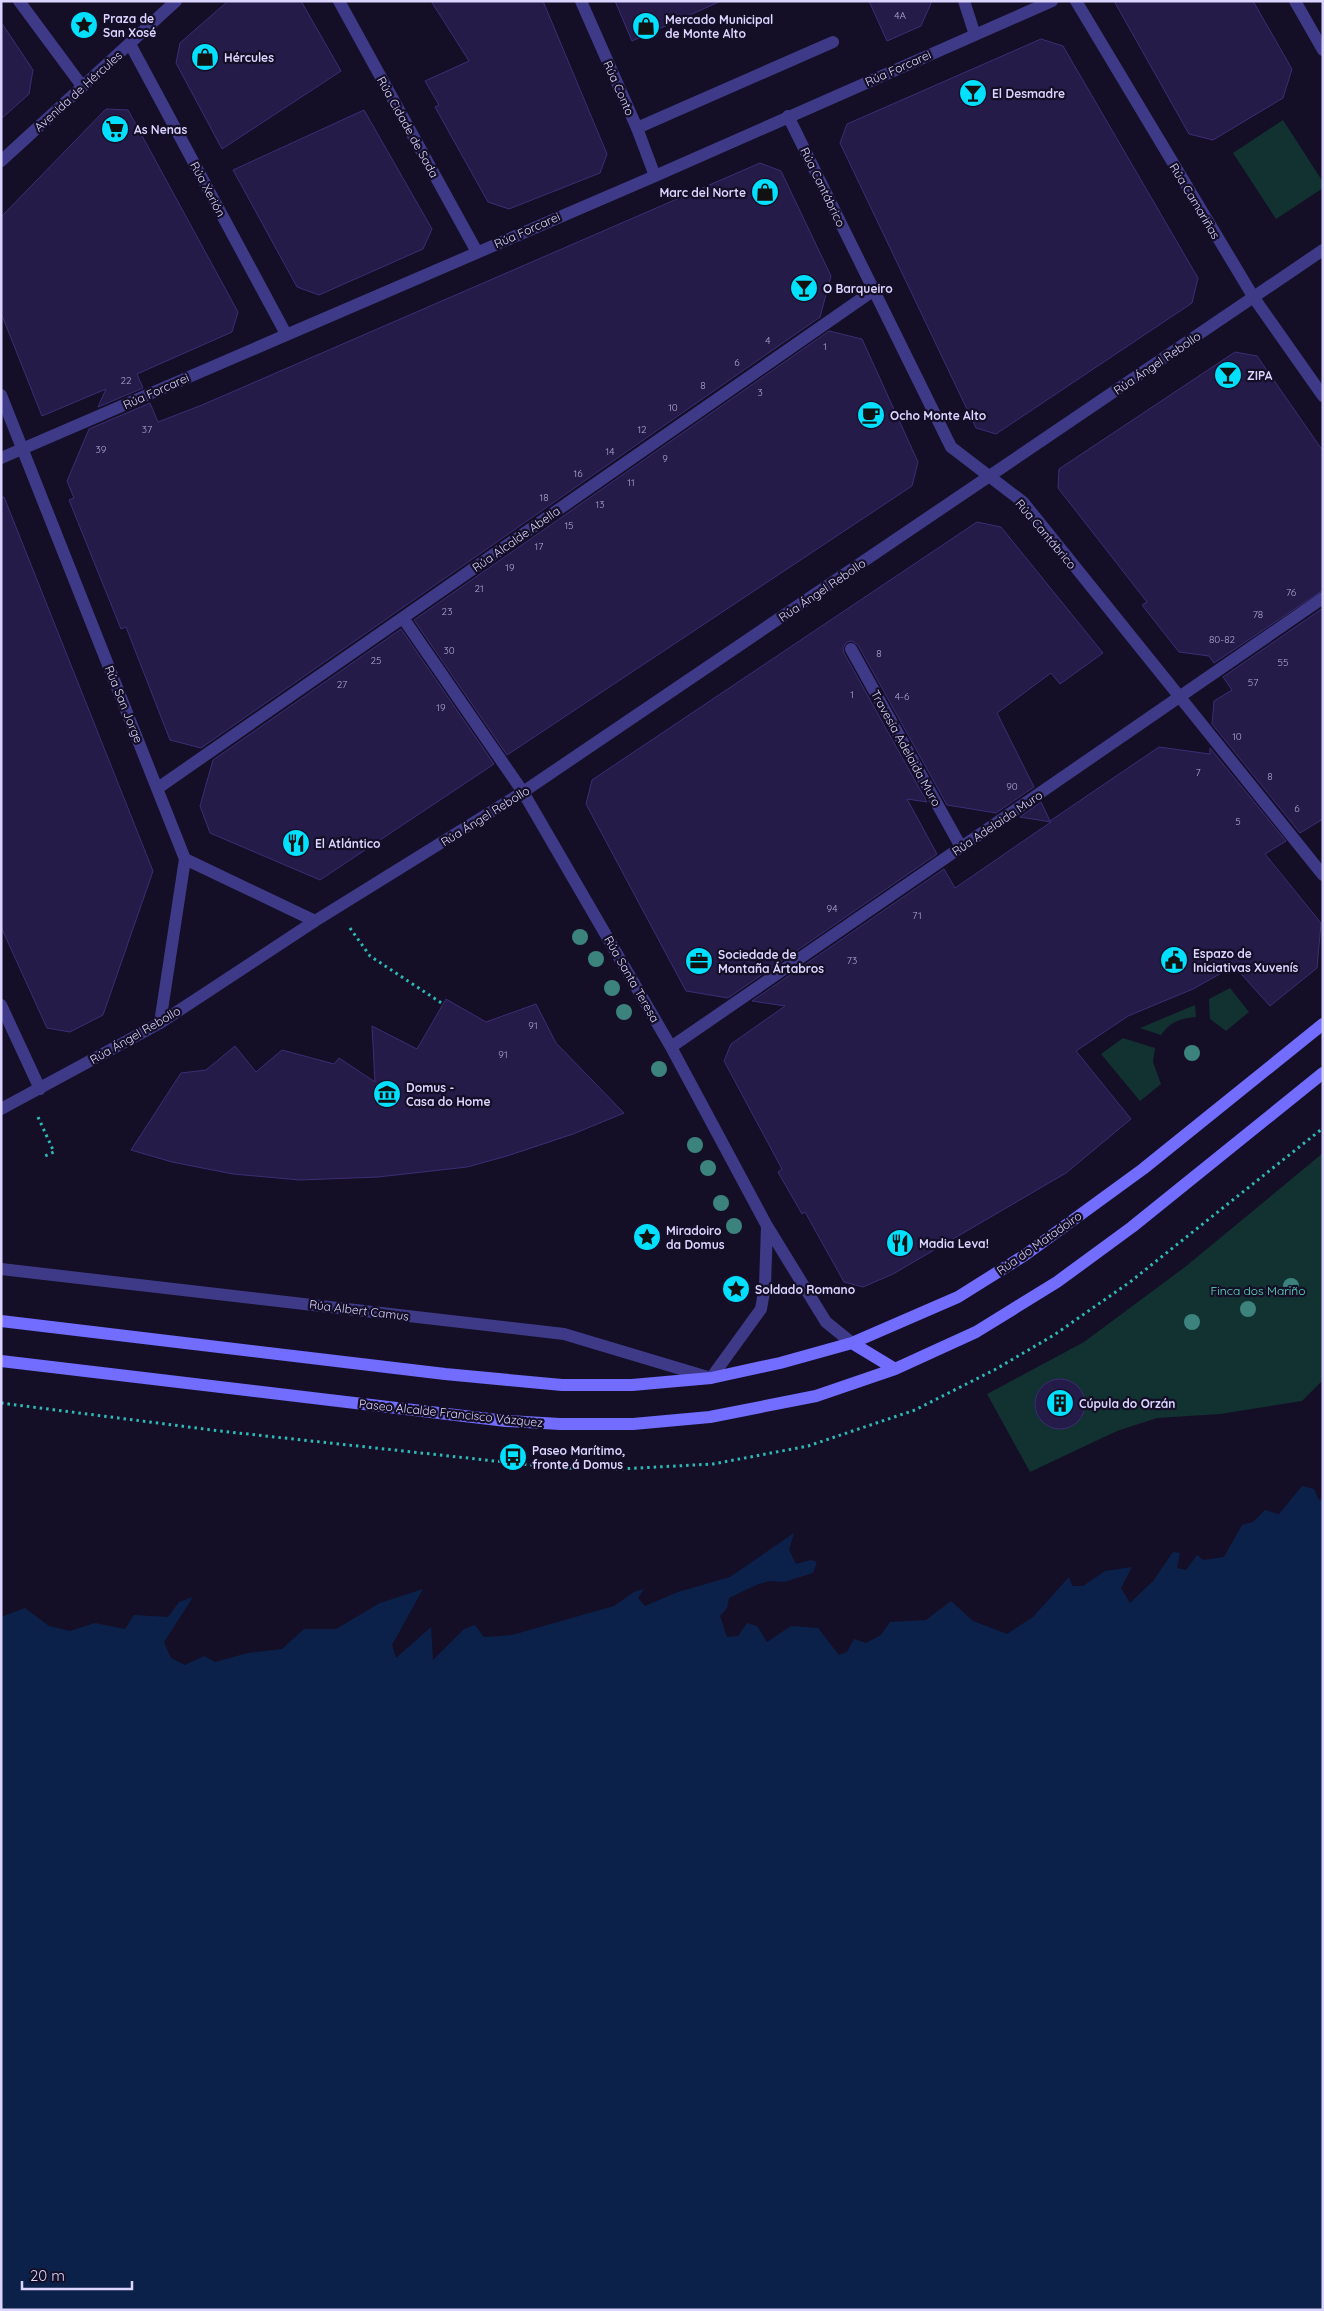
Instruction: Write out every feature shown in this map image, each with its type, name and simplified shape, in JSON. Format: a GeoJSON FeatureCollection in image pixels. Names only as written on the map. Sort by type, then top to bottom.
{"type":"FeatureCollection","features":[{"type":"Feature","properties":{"kind":"main road","name":"Rúa do Matadoiro"},"geometry":{"type":"LineString","coordinates":[[711,1378],[852,1343],[958,1297],[1025,1255],[1143,1169],[1323,1024]]}},
{"type":"Feature","properties":{"kind":"main road"},"geometry":{"type":"LineString","coordinates":[[852,1343],[896,1369],[976,1332],[1057,1282],[1132,1227],[1323,1073]]}},
{"type":"Feature","properties":{"kind":"main road"},"geometry":{"type":"LineString","coordinates":[[1,1321],[444,1374],[562,1385],[632,1385],[711,1378]]}},
{"type":"Feature","properties":{"kind":"main road","name":"Paseo Alcalde Francisco Vázquez"},"geometry":{"type":"LineString","coordinates":[[1,1361],[506,1421],[560,1424],[633,1424],[710,1418],[816,1396],[896,1369]]}},
{"type":"Feature","properties":{"kind":"street"},"geometry":{"type":"LineString","coordinates":[[19,1],[82,86]]}},
{"type":"Feature","properties":{"kind":"street","name":"Rúa Cidade de Sada"},"geometry":{"type":"LineString","coordinates":[[339,1],[477,252]]}},
{"type":"Feature","properties":{"kind":"street","name":"Rúa Conto"},"geometry":{"type":"LineString","coordinates":[[581,1],[655,176]]}},
{"type":"Feature","properties":{"kind":"street"},"geometry":{"type":"LineString","coordinates":[[964,1],[975,35]]}},
{"type":"Feature","properties":{"kind":"street","name":"Rúa Forcarei"},"geometry":{"type":"LineString","coordinates":[[1,458],[655,176],[1052,1]]}},
{"type":"Feature","properties":{"kind":"street","name":"Rúa Camariñas"},"geometry":{"type":"LineString","coordinates":[[1076,1],[1254,298],[1323,396]]}},
{"type":"Feature","properties":{"kind":"street"},"geometry":{"type":"LineString","coordinates":[[1295,1],[1323,50]]}},
{"type":"Feature","properties":{"kind":"street","name":"Avenida de Hércules"},"geometry":{"type":"LineString","coordinates":[[1,161],[130,44],[171,3]]}},
{"type":"Feature","properties":{"kind":"street"},"geometry":{"type":"LineString","coordinates":[[636,128],[833,42]]}},
{"type":"Feature","properties":{"kind":"street","name":"Rúa Xerión"},"geometry":{"type":"LineString","coordinates":[[130,44],[286,334]]}},
{"type":"Feature","properties":{"kind":"street","name":"Rúa Cantábrico"},"geometry":{"type":"LineString","coordinates":[[788,116],[952,447],[1022,502],[1178,698],[1323,875]]}},
{"type":"Feature","properties":{"kind":"street","name":"Rúa Ángel Rebollo"},"geometry":{"type":"LineString","coordinates":[[1,1109],[160,1023],[315,921],[523,792],[1323,250]]}},
{"type":"Feature","properties":{"kind":"street","name":"Rúa Alcalde Abella"},"geometry":{"type":"LineString","coordinates":[[158,788],[874,290]]}},
{"type":"Feature","properties":{"kind":"street","name":"Rúa San Jorge"},"geometry":{"type":"LineString","coordinates":[[1,395],[186,858]]}},
{"type":"Feature","properties":{"kind":"street","name":"Rúa Adelaida Muro"},"geometry":{"type":"LineString","coordinates":[[671,1047],[1323,598]]}},
{"type":"Feature","properties":{"kind":"street","name":"Rúa Santa Teresa"},"geometry":{"type":"LineString","coordinates":[[403,618],[523,792],[671,1047],[768,1226],[826,1322],[852,1343]]}},
{"type":"Feature","properties":{"kind":"street","name":"Travesía Adelaida Muro"},"geometry":{"type":"LineString","coordinates":[[851,649],[961,847]]}},
{"type":"Feature","properties":{"kind":"street"},"geometry":{"type":"LineString","coordinates":[[160,1023],[186,858],[315,921]]}},
{"type":"Feature","properties":{"kind":"street"},"geometry":{"type":"LineString","coordinates":[[1,1005],[40,1089]]}},
{"type":"Feature","properties":{"kind":"street"},"geometry":{"type":"LineString","coordinates":[[711,1378],[761,1309],[766,1286],[768,1226]]}},
{"type":"Feature","properties":{"kind":"street","name":"Rúa Albert Camus"},"geometry":{"type":"LineString","coordinates":[[1,1269],[564,1334],[711,1378]]}},
{"type":"Feature","properties":{"kind":"path"},"geometry":{"type":"LineString","coordinates":[[337,909],[370,956],[443,1004]]}},
{"type":"Feature","properties":{"kind":"path"},"geometry":{"type":"LineString","coordinates":[[40,1089],[38,1120],[54,1152],[45,1156]]}},
{"type":"Feature","properties":{"kind":"green space"},"geometry":{"type":"Polygon","coordinates":[[[1283,120],[1323,182],[1323,188],[1276,219],[1233,153],[1283,120]]]}},
{"type":"Feature","properties":{"kind":"green space"},"geometry":{"type":"Polygon","coordinates":[[[1230,988],[1249,1012],[1226,1031],[1210,1019],[1209,999],[1230,988]]]}},
{"type":"Feature","properties":{"kind":"green space"},"geometry":{"type":"Polygon","coordinates":[[[1195,1005],[1196,1017],[1185,1018],[1176,1022],[1161,1035],[1140,1028],[1195,1005]]]}},
{"type":"Feature","properties":{"kind":"green space"},"geometry":{"type":"Polygon","coordinates":[[[1123,1038],[1155,1048],[1153,1062],[1161,1084],[1140,1101],[1101,1054],[1123,1038]]]}},
{"type":"Feature","properties":{"kind":"green space","name":"Finca dos Mariño"},"geometry":{"type":"Polygon","coordinates":[[[1323,1153],[1323,1380],[1302,1401],[1220,1414],[1157,1418],[1117,1431],[1030,1472],[987,1394],[1084,1342],[1185,1267],[1323,1153]]]}},
{"type":"Feature","properties":{"kind":"water"},"geometry":{"type":"Polygon","coordinates":[[[1302,1486],[1314,1489],[1319,1500],[1323,1499],[1323,2310],[1,2310],[1,1617],[25,1608],[49,1626],[70,1631],[95,1623],[125,1629],[134,1615],[168,1617],[179,1602],[193,1597],[164,1642],[171,1658],[185,1665],[204,1656],[215,1662],[248,1653],[282,1649],[304,1629],[336,1629],[380,1603],[423,1589],[392,1645],[396,1658],[431,1627],[433,1660],[464,1629],[475,1625],[484,1637],[512,1635],[614,1606],[634,1592],[644,1589],[638,1598],[645,1606],[678,1592],[730,1577],[794,1533],[789,1550],[796,1564],[811,1560],[817,1562],[813,1573],[784,1582],[769,1581],[729,1598],[727,1608],[720,1616],[727,1637],[738,1636],[747,1623],[757,1626],[767,1642],[791,1626],[818,1628],[839,1655],[847,1652],[854,1639],[866,1643],[881,1635],[890,1622],[926,1620],[951,1601],[973,1621],[1007,1634],[1033,1617],[1069,1577],[1072,1586],[1083,1586],[1105,1571],[1132,1567],[1121,1588],[1130,1603],[1153,1581],[1173,1552],[1180,1553],[1177,1568],[1186,1570],[1197,1555],[1203,1560],[1224,1557],[1242,1525],[1253,1522],[1265,1510],[1279,1514],[1302,1486]]]}},
{"type":"Feature","properties":{"kind":"building"},"geometry":{"type":"Polygon","coordinates":[[[228,1],[301,1],[341,71],[222,149],[176,63],[180,43],[228,1]]]}},
{"type":"Feature","properties":{"kind":"building"},"geometry":{"type":"Polygon","coordinates":[[[431,1],[543,1],[607,154],[600,173],[509,209],[488,202],[435,107],[439,105],[425,81],[469,61],[431,1]]]}},
{"type":"Feature","properties":{"kind":"building","name":"Mercado Municipal de Monte Alto"},"geometry":{"type":"Polygon","coordinates":[[[615,1],[721,1],[632,41],[615,1]]]}},
{"type":"Feature","properties":{"kind":"building"},"geometry":{"type":"Polygon","coordinates":[[[869,1],[932,1],[921,26],[887,41],[869,1]]]}},
{"type":"Feature","properties":{"kind":"building"},"geometry":{"type":"Polygon","coordinates":[[[1114,1],[1253,1],[1292,69],[1283,98],[1213,140],[1189,134],[1114,1]]]}},
{"type":"Feature","properties":{"kind":"building"},"geometry":{"type":"Polygon","coordinates":[[[1,22],[33,70],[29,94],[1,119],[1,22]]]}},
{"type":"Feature","properties":{"kind":"building"},"geometry":{"type":"Polygon","coordinates":[[[1041,39],[1063,46],[1198,278],[1192,303],[996,434],[976,428],[840,143],[847,124],[1041,39]]]}},
{"type":"Feature","properties":{"kind":"building"},"geometry":{"type":"Polygon","coordinates":[[[106,109],[128,110],[238,312],[232,332],[137,374],[143,388],[98,407],[106,389],[42,416],[1,313],[1,217],[106,109]]]}},
{"type":"Feature","properties":{"kind":"building"},"geometry":{"type":"Polygon","coordinates":[[[364,110],[432,229],[423,249],[319,295],[297,287],[233,170],[364,110]]]}},
{"type":"Feature","properties":{"kind":"building"},"geometry":{"type":"Polygon","coordinates":[[[760,163],[781,171],[831,276],[820,317],[201,748],[170,740],[126,627],[121,629],[69,500],[74,498],[67,481],[89,429],[150,403],[158,422],[202,405],[760,163]]]}},
{"type":"Feature","properties":{"kind":"building"},"geometry":{"type":"Polygon","coordinates":[[[829,331],[862,339],[918,462],[912,486],[507,755],[414,620],[829,331]]]}},
{"type":"Feature","properties":{"kind":"building"},"geometry":{"type":"Polygon","coordinates":[[[1235,352],[1257,356],[1323,451],[1323,590],[1214,663],[1209,656],[1179,652],[1142,605],[1147,602],[1058,488],[1059,469],[1235,352]]]}},
{"type":"Feature","properties":{"kind":"building"},"geometry":{"type":"Polygon","coordinates":[[[1,497],[4,497],[153,871],[103,1015],[70,1032],[47,1028],[1,927],[1,497]]]}},
{"type":"Feature","properties":{"kind":"building"},"geometry":{"type":"Polygon","coordinates":[[[977,522],[1001,527],[1103,653],[1060,684],[1051,673],[997,713],[1034,787],[996,813],[947,805],[858,645],[852,641],[847,642],[843,648],[844,653],[927,802],[907,799],[937,854],[728,998],[686,991],[586,804],[592,780],[977,522]]]}},
{"type":"Feature","properties":{"kind":"building"},"geometry":{"type":"Polygon","coordinates":[[[1323,608],[1323,819],[1300,833],[1212,724],[1214,701],[1232,690],[1223,677],[1323,608]]]}},
{"type":"Feature","properties":{"kind":"building"},"geometry":{"type":"Polygon","coordinates":[[[401,629],[494,764],[320,880],[210,833],[200,806],[213,760],[401,629]]]}},
{"type":"Feature","properties":{"kind":"building"},"geometry":{"type":"Polygon","coordinates":[[[1159,747],[1210,754],[1210,748],[1286,841],[1265,854],[1321,923],[1317,968],[1270,1006],[1234,966],[1193,989],[1128,1016],[1076,1051],[1131,1119],[1066,1173],[893,1274],[863,1287],[844,1282],[805,1212],[802,1214],[778,1172],[782,1169],[724,1061],[731,1044],[785,1006],[752,1001],[944,869],[955,888],[1051,822],[1020,817],[1041,802],[1050,821],[1159,747]]]}},
{"type":"Feature","properties":{"kind":"building","name":"Domus - Casa do Home"},"geometry":{"type":"Polygon","coordinates":[[[446,999],[486,1022],[536,1004],[556,1043],[624,1113],[573,1134],[467,1167],[378,1177],[300,1180],[233,1174],[172,1162],[131,1150],[181,1073],[206,1070],[235,1046],[256,1072],[282,1050],[334,1064],[339,1058],[375,1082],[372,1026],[417,1049],[446,999]]]}},
{"type":"Feature","properties":{"kind":"building","name":"Cúpula do Orzán"},"geometry":{"type":"Polygon","coordinates":[[[1060,1379],[1078,1386],[1085,1404],[1078,1422],[1060,1429],[1042,1422],[1035,1404],[1042,1386],[1060,1379]]]}},
{"type":"Feature","properties":{"kind":"place","name":"Praza de San Xosé"},"geometry":{"type":"Point","coordinates":[84,25]}},
{"type":"Feature","properties":{"kind":"place","name":"Mercado Municipal de Monte Alto"},"geometry":{"type":"Point","coordinates":[646,26]}},
{"type":"Feature","properties":{"kind":"place","name":"Hércules"},"geometry":{"type":"Point","coordinates":[205,57]}},
{"type":"Feature","properties":{"kind":"place","name":"El Desmadre"},"geometry":{"type":"Point","coordinates":[973,93]}},
{"type":"Feature","properties":{"kind":"place","name":"As Nenas"},"geometry":{"type":"Point","coordinates":[115,129]}},
{"type":"Feature","properties":{"kind":"place","name":"Marc del Norte"},"geometry":{"type":"Point","coordinates":[765,192]}},
{"type":"Feature","properties":{"kind":"place","name":"O Barqueiro"},"geometry":{"type":"Point","coordinates":[804,288]}},
{"type":"Feature","properties":{"kind":"place","name":"ZIPA"},"geometry":{"type":"Point","coordinates":[1228,375]}},
{"type":"Feature","properties":{"kind":"place","name":"Ocho Monte Alto"},"geometry":{"type":"Point","coordinates":[871,415]}},
{"type":"Feature","properties":{"kind":"place","name":"El Atlántico"},"geometry":{"type":"Point","coordinates":[296,843]}},
{"type":"Feature","properties":{"kind":"place","name":"Espazo de Iniciativas Xuvenís"},"geometry":{"type":"Point","coordinates":[1174,960]}},
{"type":"Feature","properties":{"kind":"place","name":"Sociedade de Montaña Ártabros"},"geometry":{"type":"Point","coordinates":[699,961]}},
{"type":"Feature","properties":{"kind":"place","name":"Domus - Casa do Home"},"geometry":{"type":"Point","coordinates":[387,1094]}},
{"type":"Feature","properties":{"kind":"place","name":"Miradoiro da Domus"},"geometry":{"type":"Point","coordinates":[647,1237]}},
{"type":"Feature","properties":{"kind":"place","name":"Madia Leva!"},"geometry":{"type":"Point","coordinates":[900,1243]}},
{"type":"Feature","properties":{"kind":"place","name":"Soldado Romano"},"geometry":{"type":"Point","coordinates":[736,1289]}},
{"type":"Feature","properties":{"kind":"place","name":"Cúpula do Orzán"},"geometry":{"type":"Point","coordinates":[1060,1403]}},
{"type":"Feature","properties":{"kind":"place","name":"Paseo Marítimo, fronte á Domus"},"geometry":{"type":"Point","coordinates":[513,1457]}}]}
